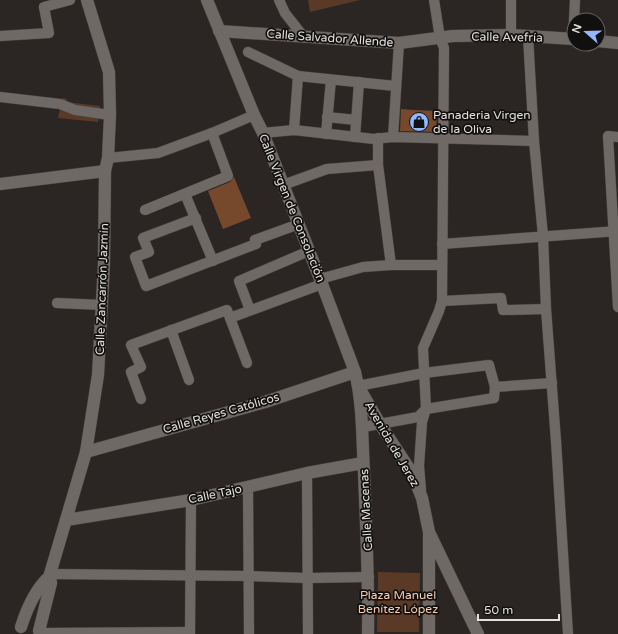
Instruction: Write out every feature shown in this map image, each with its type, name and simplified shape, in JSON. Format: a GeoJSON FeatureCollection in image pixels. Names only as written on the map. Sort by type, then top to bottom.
{"type":"FeatureCollection","features":[{"type":"Feature","properties":{"kind":"street"},"geometry":{"type":"LineString","coordinates":[[0,36],[49,33],[44,7],[70,0]]}},
{"type":"Feature","properties":{"kind":"street","name":"Calle Zancarrón Jazmín"},"geometry":{"type":"LineString","coordinates":[[40,633],[51,583],[50,575],[86,452],[98,375],[102,305],[105,171],[112,158],[109,72],[87,0]]}},
{"type":"Feature","properties":{"kind":"street","name":"Calle Virgen de Consolación"},"geometry":{"type":"LineString","coordinates":[[207,0],[254,116],[263,133],[282,185],[299,224],[355,372],[358,386]]}},
{"type":"Feature","properties":{"kind":"street"},"geometry":{"type":"LineString","coordinates":[[279,0],[285,13],[303,36]]}},
{"type":"Feature","properties":{"kind":"street"},"geometry":{"type":"LineString","coordinates":[[422,498],[419,466],[422,422],[426,409],[423,348],[442,301],[441,265],[444,139],[444,48],[440,38],[434,0]]}},
{"type":"Feature","properties":{"kind":"street"},"geometry":{"type":"LineString","coordinates":[[510,0],[511,36]]}},
{"type":"Feature","properties":{"kind":"street"},"geometry":{"type":"LineString","coordinates":[[574,12],[575,0]]}},
{"type":"Feature","properties":{"kind":"street","name":"Calle Salvador Allende"},"geometry":{"type":"LineString","coordinates":[[219,31],[399,43],[440,38]]}},
{"type":"Feature","properties":{"kind":"street"},"geometry":{"type":"LineString","coordinates":[[528,36],[534,141],[543,236],[546,309],[568,634]]}},
{"type":"Feature","properties":{"kind":"street","name":"Calle Avefría"},"geometry":{"type":"LineString","coordinates":[[440,38],[528,36],[566,39]]}},
{"type":"Feature","properties":{"kind":"street"},"geometry":{"type":"LineString","coordinates":[[606,42],[618,43]]}},
{"type":"Feature","properties":{"kind":"street"},"geometry":{"type":"LineString","coordinates":[[393,137],[395,86],[399,43]]}},
{"type":"Feature","properties":{"kind":"street"},"geometry":{"type":"LineString","coordinates":[[248,52],[298,76],[395,86]]}},
{"type":"Feature","properties":{"kind":"street"},"geometry":{"type":"LineString","coordinates":[[294,130],[298,76]]}},
{"type":"Feature","properties":{"kind":"street"},"geometry":{"type":"LineString","coordinates":[[326,134],[331,80]]}},
{"type":"Feature","properties":{"kind":"street"},"geometry":{"type":"LineString","coordinates":[[355,137],[359,82]]}},
{"type":"Feature","properties":{"kind":"street"},"geometry":{"type":"LineString","coordinates":[[0,97],[60,104],[75,110],[110,115]]}},
{"type":"Feature","properties":{"kind":"street"},"geometry":{"type":"LineString","coordinates":[[112,158],[158,153],[254,116]]}},
{"type":"Feature","properties":{"kind":"street"},"geometry":{"type":"LineString","coordinates":[[327,117],[356,120]]}},
{"type":"Feature","properties":{"kind":"street"},"geometry":{"type":"LineString","coordinates":[[263,133],[294,130],[355,137],[534,141]]}},
{"type":"Feature","properties":{"kind":"street"},"geometry":{"type":"LineString","coordinates":[[146,210],[228,176],[212,133]]}},
{"type":"Feature","properties":{"kind":"street"},"geometry":{"type":"LineString","coordinates":[[618,137],[608,136],[616,231],[618,307]]}},
{"type":"Feature","properties":{"kind":"street"},"geometry":{"type":"LineString","coordinates":[[378,138],[378,165],[390,265]]}},
{"type":"Feature","properties":{"kind":"street"},"geometry":{"type":"LineString","coordinates":[[282,185],[327,169],[378,165]]}},
{"type":"Feature","properties":{"kind":"street"},"geometry":{"type":"LineString","coordinates":[[0,184],[105,171]]}},
{"type":"Feature","properties":{"kind":"street"},"geometry":{"type":"LineString","coordinates":[[185,194],[213,261]]}},
{"type":"Feature","properties":{"kind":"street"},"geometry":{"type":"LineString","coordinates":[[196,218],[144,238],[149,252],[135,257],[146,286],[256,244],[255,240],[299,224]]}},
{"type":"Feature","properties":{"kind":"street"},"geometry":{"type":"LineString","coordinates":[[442,244],[616,231]]}},
{"type":"Feature","properties":{"kind":"street"},"geometry":{"type":"LineString","coordinates":[[250,310],[239,281],[309,251]]}},
{"type":"Feature","properties":{"kind":"street"},"geometry":{"type":"LineString","coordinates":[[141,399],[131,372],[141,367],[131,345],[171,330],[229,314],[250,310],[321,281],[363,267],[390,265],[441,265]]}},
{"type":"Feature","properties":{"kind":"street"},"geometry":{"type":"LineString","coordinates":[[442,301],[501,298],[503,310],[546,309]]}},
{"type":"Feature","properties":{"kind":"street"},"geometry":{"type":"LineString","coordinates":[[57,303],[102,305]]}},
{"type":"Feature","properties":{"kind":"street"},"geometry":{"type":"LineString","coordinates":[[229,314],[246,363]]}},
{"type":"Feature","properties":{"kind":"street"},"geometry":{"type":"LineString","coordinates":[[171,330],[189,380]]}},
{"type":"Feature","properties":{"kind":"street"},"geometry":{"type":"LineString","coordinates":[[358,386],[424,373],[489,365],[495,387],[494,398],[426,409],[418,418],[363,427]]}},
{"type":"Feature","properties":{"kind":"street","name":"Calle Reyes Católicos"},"geometry":{"type":"LineString","coordinates":[[86,452],[264,402],[355,372]]}},
{"type":"Feature","properties":{"kind":"street"},"geometry":{"type":"LineString","coordinates":[[495,387],[552,383]]}},
{"type":"Feature","properties":{"kind":"street","name":"Avenida de Jerez"},"geometry":{"type":"LineString","coordinates":[[358,386],[380,424],[412,473],[422,498],[429,532],[478,634]]}},
{"type":"Feature","properties":{"kind":"street","name":"Calle Macenas"},"geometry":{"type":"LineString","coordinates":[[358,386],[363,427],[369,577],[368,634]]}},
{"type":"Feature","properties":{"kind":"street","name":"Calle Tajo"},"geometry":{"type":"LineString","coordinates":[[66,520],[190,500],[307,473],[364,463]]}},
{"type":"Feature","properties":{"kind":"street"},"geometry":{"type":"LineString","coordinates":[[307,473],[308,634]]}},
{"type":"Feature","properties":{"kind":"street"},"geometry":{"type":"LineString","coordinates":[[248,487],[249,634]]}},
{"type":"Feature","properties":{"kind":"street"},"geometry":{"type":"LineString","coordinates":[[20,630],[29,624],[33,624],[40,633],[190,633],[190,500]]}},
{"type":"Feature","properties":{"kind":"street"},"geometry":{"type":"LineString","coordinates":[[429,532],[429,634]]}},
{"type":"Feature","properties":{"kind":"street"},"geometry":{"type":"LineString","coordinates":[[50,575],[248,576],[307,578],[369,577]]}},
{"type":"Feature","properties":{"kind":"street","name":"Calle Zancarrón Jazmín"},"geometry":{"type":"LineString","coordinates":[[20,630],[36,592],[50,575]]}},
{"type":"Feature","properties":{"kind":"green space"},"geometry":{"type":"Polygon","coordinates":[[[308,0],[360,0],[310,12],[308,0]]]}},
{"type":"Feature","properties":{"kind":"green space"},"geometry":{"type":"Polygon","coordinates":[[[62,98],[67,99],[66,102],[100,106],[98,122],[58,118],[62,98]]]}},
{"type":"Feature","properties":{"kind":"green space","name":"Plaza Manuel Benítez López"},"geometry":{"type":"Polygon","coordinates":[[[378,572],[420,573],[419,632],[377,632],[378,572]]]}},
{"type":"Feature","properties":{"kind":"building"},"geometry":{"type":"Polygon","coordinates":[[[401,109],[437,111],[436,132],[400,131],[401,109]]]}},
{"type":"Feature","properties":{"kind":"building"},"geometry":{"type":"Polygon","coordinates":[[[234,177],[251,218],[223,229],[208,191],[230,182],[234,177]]]}},
{"type":"Feature","properties":{"kind":"place","name":"Panaderia Virgen de la Oliva"},"geometry":{"type":"Point","coordinates":[419,122]}}]}
